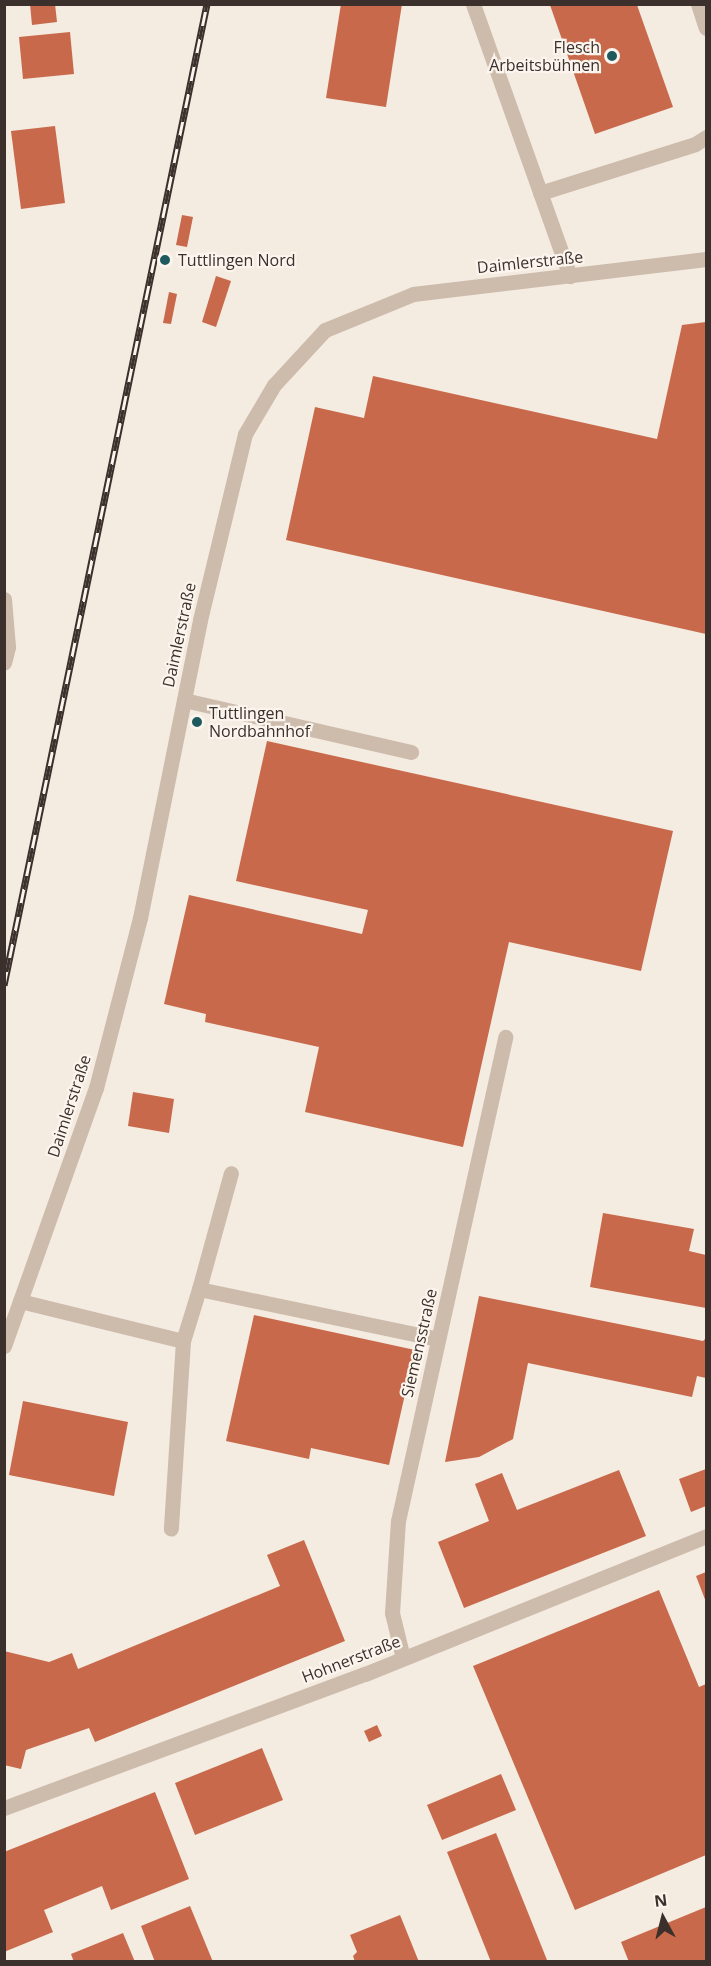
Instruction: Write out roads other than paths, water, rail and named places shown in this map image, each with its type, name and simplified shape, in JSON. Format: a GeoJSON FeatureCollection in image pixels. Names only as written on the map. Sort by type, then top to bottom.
{"type":"FeatureCollection","features":[{"type":"Feature","properties":{"kind":"street"},"geometry":{"type":"LineString","coordinates":[[472,4],[570,276]]}},
{"type":"Feature","properties":{"kind":"street"},"geometry":{"type":"LineString","coordinates":[[698,4],[706,28]]}},
{"type":"Feature","properties":{"kind":"street"},"geometry":{"type":"LineString","coordinates":[[540,193],[695,144],[706,137]]}},
{"type":"Feature","properties":{"kind":"street","name":"Daimlerstraße"},"geometry":{"type":"LineString","coordinates":[[4,1346],[96,1088],[140,918],[200,620],[245,434],[281,377],[325,330],[412,294],[706,260]]}},
{"type":"Feature","properties":{"kind":"street"},"geometry":{"type":"LineString","coordinates":[[4,599],[8,647],[4,663]]}},
{"type":"Feature","properties":{"kind":"street"},"geometry":{"type":"LineString","coordinates":[[184,700],[411,752]]}},
{"type":"Feature","properties":{"kind":"street","name":"Siemensstraße"},"geometry":{"type":"LineString","coordinates":[[403,1658],[392,1613],[398,1521],[505,1037]]}},
{"type":"Feature","properties":{"kind":"street"},"geometry":{"type":"LineString","coordinates":[[171,1529],[183,1341],[231,1173]]}},
{"type":"Feature","properties":{"kind":"street"},"geometry":{"type":"LineString","coordinates":[[199,1289],[438,1339]]}},
{"type":"Feature","properties":{"kind":"street"},"geometry":{"type":"LineString","coordinates":[[20,1301],[183,1341]]}},
{"type":"Feature","properties":{"kind":"street","name":"Hohnerstraße"},"geometry":{"type":"LineString","coordinates":[[4,1808],[403,1658],[706,1536]]}},
{"type":"Feature","properties":{"kind":"railway"},"geometry":{"type":"LineString","coordinates":[[4,985],[207,4]]}},
{"type":"Feature","properties":{"kind":"place","name":"Flesch Arbeitsbühnen"},"geometry":{"type":"Point","coordinates":[612,56]}},
{"type":"Feature","properties":{"kind":"place","name":"Tuttlingen Nord"},"geometry":{"type":"Point","coordinates":[165,260]}},
{"type":"Feature","properties":{"kind":"place","name":"Tuttlingen Nordbahnhof"},"geometry":{"type":"Point","coordinates":[197,722]}}]}
